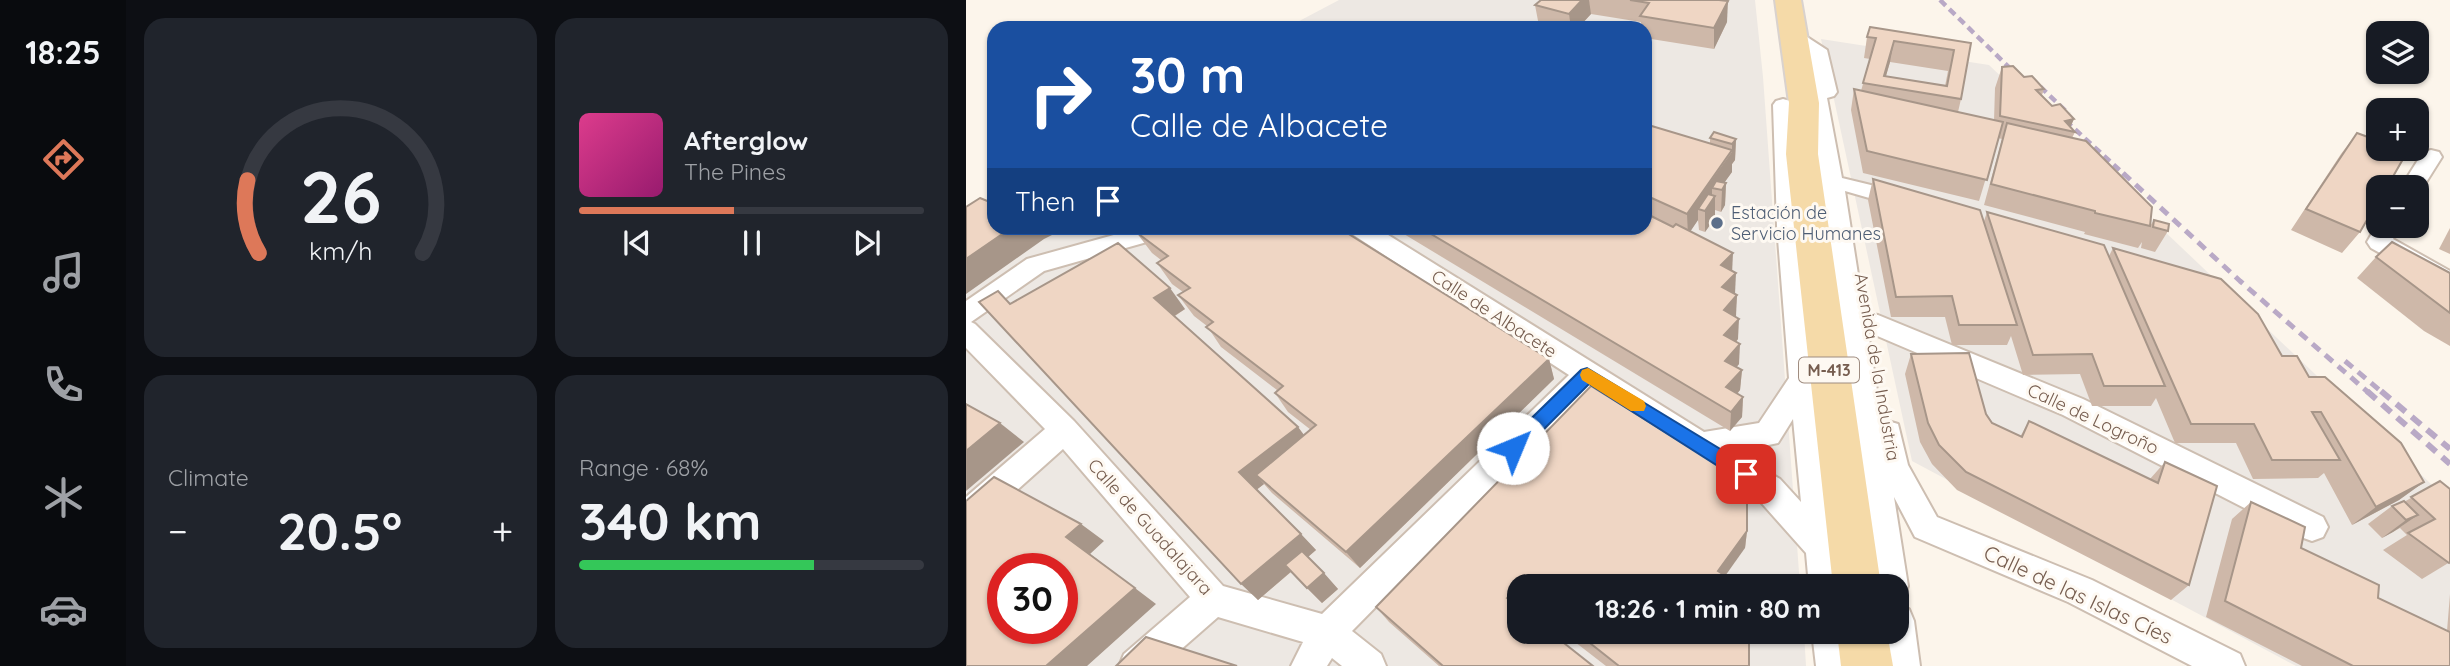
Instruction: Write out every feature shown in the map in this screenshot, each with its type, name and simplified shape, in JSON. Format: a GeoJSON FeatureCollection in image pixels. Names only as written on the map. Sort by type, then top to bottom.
{"type":"FeatureCollection","features":[{"type":"Feature","properties":{"kind":"main road","name":"M-413"},"geometry":{"type":"LineString","coordinates":[[1769,0],[1783,106],[1802,154]]}},
{"type":"Feature","properties":{"kind":"main road","name":"M-413"},"geometry":{"type":"LineString","coordinates":[[1788,0],[1804,103],[1802,154],[1855,574]]}},
{"type":"Feature","properties":{"kind":"main road"},"geometry":{"type":"LineString","coordinates":[[1864,644],[1867,666]]}},
{"type":"Feature","properties":{"kind":"street","name":"Avenida de la Industria"},"geometry":{"type":"LineString","coordinates":[[1799,0],[1832,181],[1891,574]]}},
{"type":"Feature","properties":{"kind":"street","name":"Avenida de la Industria"},"geometry":{"type":"LineString","coordinates":[[1807,43],[1818,50],[1846,184],[1894,467],[1926,527]]}},
{"type":"Feature","properties":{"kind":"street"},"geometry":{"type":"LineString","coordinates":[[1783,106],[1784,154],[1802,381],[1824,574]]}},
{"type":"Feature","properties":{"kind":"street"},"geometry":{"type":"LineString","coordinates":[[2420,175],[2431,157]]}},
{"type":"Feature","properties":{"kind":"street"},"geometry":{"type":"LineString","coordinates":[[1846,184],[1926,206]]}},
{"type":"Feature","properties":{"kind":"street"},"geometry":{"type":"LineString","coordinates":[[966,314],[1036,265],[1139,235]]}},
{"type":"Feature","properties":{"kind":"street","name":"Calle de Albacete"},"geometry":{"type":"LineString","coordinates":[[1371,235],[1769,489],[1821,548]]}},
{"type":"Feature","properties":{"kind":"street"},"geometry":{"type":"LineString","coordinates":[[2389,238],[2450,283]]}},
{"type":"Feature","properties":{"kind":"street","name":"Calle de Logroño"},"geometry":{"type":"LineString","coordinates":[[1869,322],[2073,407],[2312,527]]}},
{"type":"Feature","properties":{"kind":"street","name":"Calle de Guadalajara"},"geometry":{"type":"LineString","coordinates":[[966,331],[1064,430],[1213,599],[1326,632],[1369,666]]}},
{"type":"Feature","properties":{"kind":"street"},"geometry":{"type":"LineString","coordinates":[[1308,666],[1326,632],[1587,375]]}},
{"type":"Feature","properties":{"kind":"street"},"geometry":{"type":"LineString","coordinates":[[1700,445],[1768,434],[1802,381]]}},
{"type":"Feature","properties":{"kind":"street"},"geometry":{"type":"LineString","coordinates":[[966,516],[1064,430]]}},
{"type":"Feature","properties":{"kind":"street"},"geometry":{"type":"LineString","coordinates":[[1886,533],[1926,527]]}},
{"type":"Feature","properties":{"kind":"street","name":"Calle de las Islas Cíes"},"geometry":{"type":"LineString","coordinates":[[1926,527],[2080,591],[2228,666]]}},
{"type":"Feature","properties":{"kind":"street"},"geometry":{"type":"LineString","coordinates":[[1136,666],[1213,599]]}},
{"type":"Feature","properties":{"kind":"street"},"geometry":{"type":"LineString","coordinates":[[1830,644],[1833,666]]}},
{"type":"Feature","properties":{"kind":"street"},"geometry":{"type":"LineString","coordinates":[[1900,644],[1903,666]]}},
{"type":"Feature","properties":{"kind":"shaded area"},"geometry":{"type":"Polygon","coordinates":[[[1339,0],[1755,0],[1799,574],[1507,574],[1507,644],[1805,644],[1806,666],[966,666],[966,229],[987,229],[987,235],[1652,235],[1652,21],[1299,21],[1339,0]]]}},
{"type":"Feature","properties":{"kind":"shaded area"},"geometry":{"type":"Polygon","coordinates":[[[1821,39],[1989,65],[2450,502],[2450,666],[2296,666],[1912,461],[1821,39]]]}},
{"type":"Feature","properties":{"kind":"building"},"geometry":{"type":"Polygon","coordinates":[[[1541,0],[1582,0],[1569,14],[1535,5],[1541,0]]]}},
{"type":"Feature","properties":{"kind":"building"},"geometry":{"type":"Polygon","coordinates":[[[1630,0],[1728,1],[1714,28],[1640,16],[1649,3],[1630,0]]]}},
{"type":"Feature","properties":{"kind":"building"},"geometry":{"type":"Polygon","coordinates":[[[1870,27],[1971,43],[1961,99],[1863,83],[1876,38],[1867,37],[1870,27]],[[1894,41],[1884,76],[1947,86],[1954,50],[1894,41]]]}},
{"type":"Feature","properties":{"kind":"building"},"geometry":{"type":"Polygon","coordinates":[[[2013,66],[2024,77],[2032,76],[2044,89],[2036,90],[2052,106],[2060,104],[2074,119],[2065,121],[2075,132],[2000,116],[2002,67],[2013,66]]]}},
{"type":"Feature","properties":{"kind":"building"},"geometry":{"type":"Polygon","coordinates":[[[1854,89],[2003,122],[1987,180],[1867,151],[1854,89]]]}},
{"type":"Feature","properties":{"kind":"building"},"geometry":{"type":"Polygon","coordinates":[[[2007,123],[2086,141],[2152,207],[2150,226],[1991,184],[2007,123]]]}},
{"type":"Feature","properties":{"kind":"building"},"geometry":{"type":"Polygon","coordinates":[[[1652,126],[1732,150],[1687,214],[1652,198],[1652,126]]]}},
{"type":"Feature","properties":{"kind":"building"},"geometry":{"type":"Polygon","coordinates":[[[1714,132],[1736,139],[1732,144],[1710,138],[1714,132]]]}},
{"type":"Feature","properties":{"kind":"building"},"geometry":{"type":"Polygon","coordinates":[[[2357,133],[2366,136],[2366,161],[2402,161],[2394,175],[2366,175],[2366,222],[2360,232],[2306,209],[2357,133]]]}},
{"type":"Feature","properties":{"kind":"building"},"geometry":{"type":"Polygon","coordinates":[[[1873,179],[1980,210],[2017,325],[1959,325],[1952,296],[1896,297],[1873,179]]]}},
{"type":"Feature","properties":{"kind":"building"},"geometry":{"type":"Polygon","coordinates":[[[1716,181],[1726,183],[1722,190],[1712,188],[1716,181]]]}},
{"type":"Feature","properties":{"kind":"building"},"geometry":{"type":"Polygon","coordinates":[[[1708,194],[1715,196],[1705,211],[1698,209],[1708,194]]]}},
{"type":"Feature","properties":{"kind":"building"},"geometry":{"type":"Polygon","coordinates":[[[980,198],[987,201],[987,235],[1001,235],[966,259],[966,207],[980,198]]]}},
{"type":"Feature","properties":{"kind":"building"},"geometry":{"type":"Polygon","coordinates":[[[1987,212],[2104,245],[2165,386],[2104,386],[2092,354],[2033,355],[1987,212]]]}},
{"type":"Feature","properties":{"kind":"building"},"geometry":{"type":"Polygon","coordinates":[[[1652,216],[1673,227],[1676,224],[1733,253],[1721,265],[1736,273],[1722,287],[1737,295],[1724,310],[1739,319],[1724,335],[1740,344],[1725,361],[1742,370],[1726,387],[1743,397],[1731,412],[1433,235],[1652,235],[1652,216]]]}},
{"type":"Feature","properties":{"kind":"building"},"geometry":{"type":"Polygon","coordinates":[[[2154,220],[2169,224],[2168,231],[2153,227],[2154,220]]]}},
{"type":"Feature","properties":{"kind":"building"},"geometry":{"type":"Polygon","coordinates":[[[1140,235],[1350,235],[1549,359],[1346,552],[1256,475],[1316,425],[1275,393],[1283,386],[1206,327],[1213,322],[1178,295],[1190,288],[1157,263],[1168,256],[1140,235]]]}},
{"type":"Feature","properties":{"kind":"building"},"geometry":{"type":"Polygon","coordinates":[[[2392,242],[2450,273],[2450,313],[2376,257],[2392,242]]]}},
{"type":"Feature","properties":{"kind":"building"},"geometry":{"type":"Polygon","coordinates":[[[1118,243],[1170,288],[1154,298],[1298,427],[1239,472],[1301,534],[1241,584],[979,302],[998,291],[1010,304],[1118,243]]]}},
{"type":"Feature","properties":{"kind":"building"},"geometry":{"type":"Polygon","coordinates":[[[2113,248],[2221,279],[2258,314],[2282,356],[2297,356],[2309,377],[2325,377],[2401,443],[2424,482],[2376,507],[2321,412],[2312,412],[2340,460],[2272,460],[2254,424],[2191,424],[2113,248]]]}},
{"type":"Feature","properties":{"kind":"building"},"geometry":{"type":"Polygon","coordinates":[[[1969,353],[1986,414],[1992,423],[2022,437],[2029,421],[2158,483],[2165,462],[2217,486],[2189,585],[1966,472],[1939,445],[1928,423],[1911,354],[1969,353]]]}},
{"type":"Feature","properties":{"kind":"building"},"geometry":{"type":"Polygon","coordinates":[[[1591,386],[1747,483],[1747,531],[1718,571],[1723,574],[1507,574],[1507,644],[1565,644],[1593,666],[1443,666],[1376,607],[1591,386]]]}},
{"type":"Feature","properties":{"kind":"building"},"geometry":{"type":"Polygon","coordinates":[[[966,404],[1000,423],[966,451],[966,404]]]}},
{"type":"Feature","properties":{"kind":"building"},"geometry":{"type":"Polygon","coordinates":[[[994,477],[1081,524],[1066,537],[1135,588],[1078,638],[1078,553],[987,553],[987,644],[1071,644],[1046,666],[966,666],[966,501],[994,477]]]}},
{"type":"Feature","properties":{"kind":"building"},"geometry":{"type":"Polygon","coordinates":[[[2440,481],[2450,489],[2449,563],[2408,533],[2435,519],[2411,497],[2440,481]]]}},
{"type":"Feature","properties":{"kind":"building"},"geometry":{"type":"Polygon","coordinates":[[[2404,501],[2418,515],[2406,520],[2392,506],[2404,501]]]}},
{"type":"Feature","properties":{"kind":"building"},"geometry":{"type":"Polygon","coordinates":[[[2251,502],[2305,527],[2301,548],[2379,585],[2378,598],[2450,632],[2450,666],[2353,666],[2225,601],[2251,502]]]}},
{"type":"Feature","properties":{"kind":"building"},"geometry":{"type":"Polygon","coordinates":[[[1302,551],[1324,573],[1307,588],[1285,565],[1302,551]]]}},
{"type":"Feature","properties":{"kind":"building"},"geometry":{"type":"Polygon","coordinates":[[[1146,637],[1237,666],[1116,666],[1146,637]]]}},
{"type":"Feature","properties":{"kind":"building"},"geometry":{"type":"Polygon","coordinates":[[[1591,644],[1749,644],[1749,666],[1619,666],[1591,644]]]}},
{"type":"Feature","properties":{"kind":"railway"},"geometry":{"type":"LineString","coordinates":[[1940,0],[2020,78]]}},
{"type":"Feature","properties":{"kind":"railway"},"geometry":{"type":"LineString","coordinates":[[2031,78],[2069,114]]}},
{"type":"Feature","properties":{"kind":"railway"},"geometry":{"type":"LineString","coordinates":[[2056,112],[2125,175]]}},
{"type":"Feature","properties":{"kind":"railway"},"geometry":{"type":"LineString","coordinates":[[2123,173],[2240,281],[2369,393]]}},
{"type":"Feature","properties":{"kind":"railway"},"geometry":{"type":"LineString","coordinates":[[2345,361],[2383,393]]}},
{"type":"Feature","properties":{"kind":"railway"},"geometry":{"type":"LineString","coordinates":[[2367,391],[2450,464]]}},
{"type":"Feature","properties":{"kind":"railway"},"geometry":{"type":"LineString","coordinates":[[2381,391],[2450,449]]}},
{"type":"Feature","properties":{"kind":"slow traffic"},"geometry":{"type":"LineString","coordinates":[[1588,375],[1638,406]]}},
{"type":"Feature","properties":{"kind":"place","name":"Estación de Servicio Humanes"},"geometry":{"type":"Point","coordinates":[1717,223]}},
{"type":"Feature","properties":{"kind":"route"},"geometry":{"type":"LineString","coordinates":[[1513,448],[1587,375],[1746,474]]}}]}
